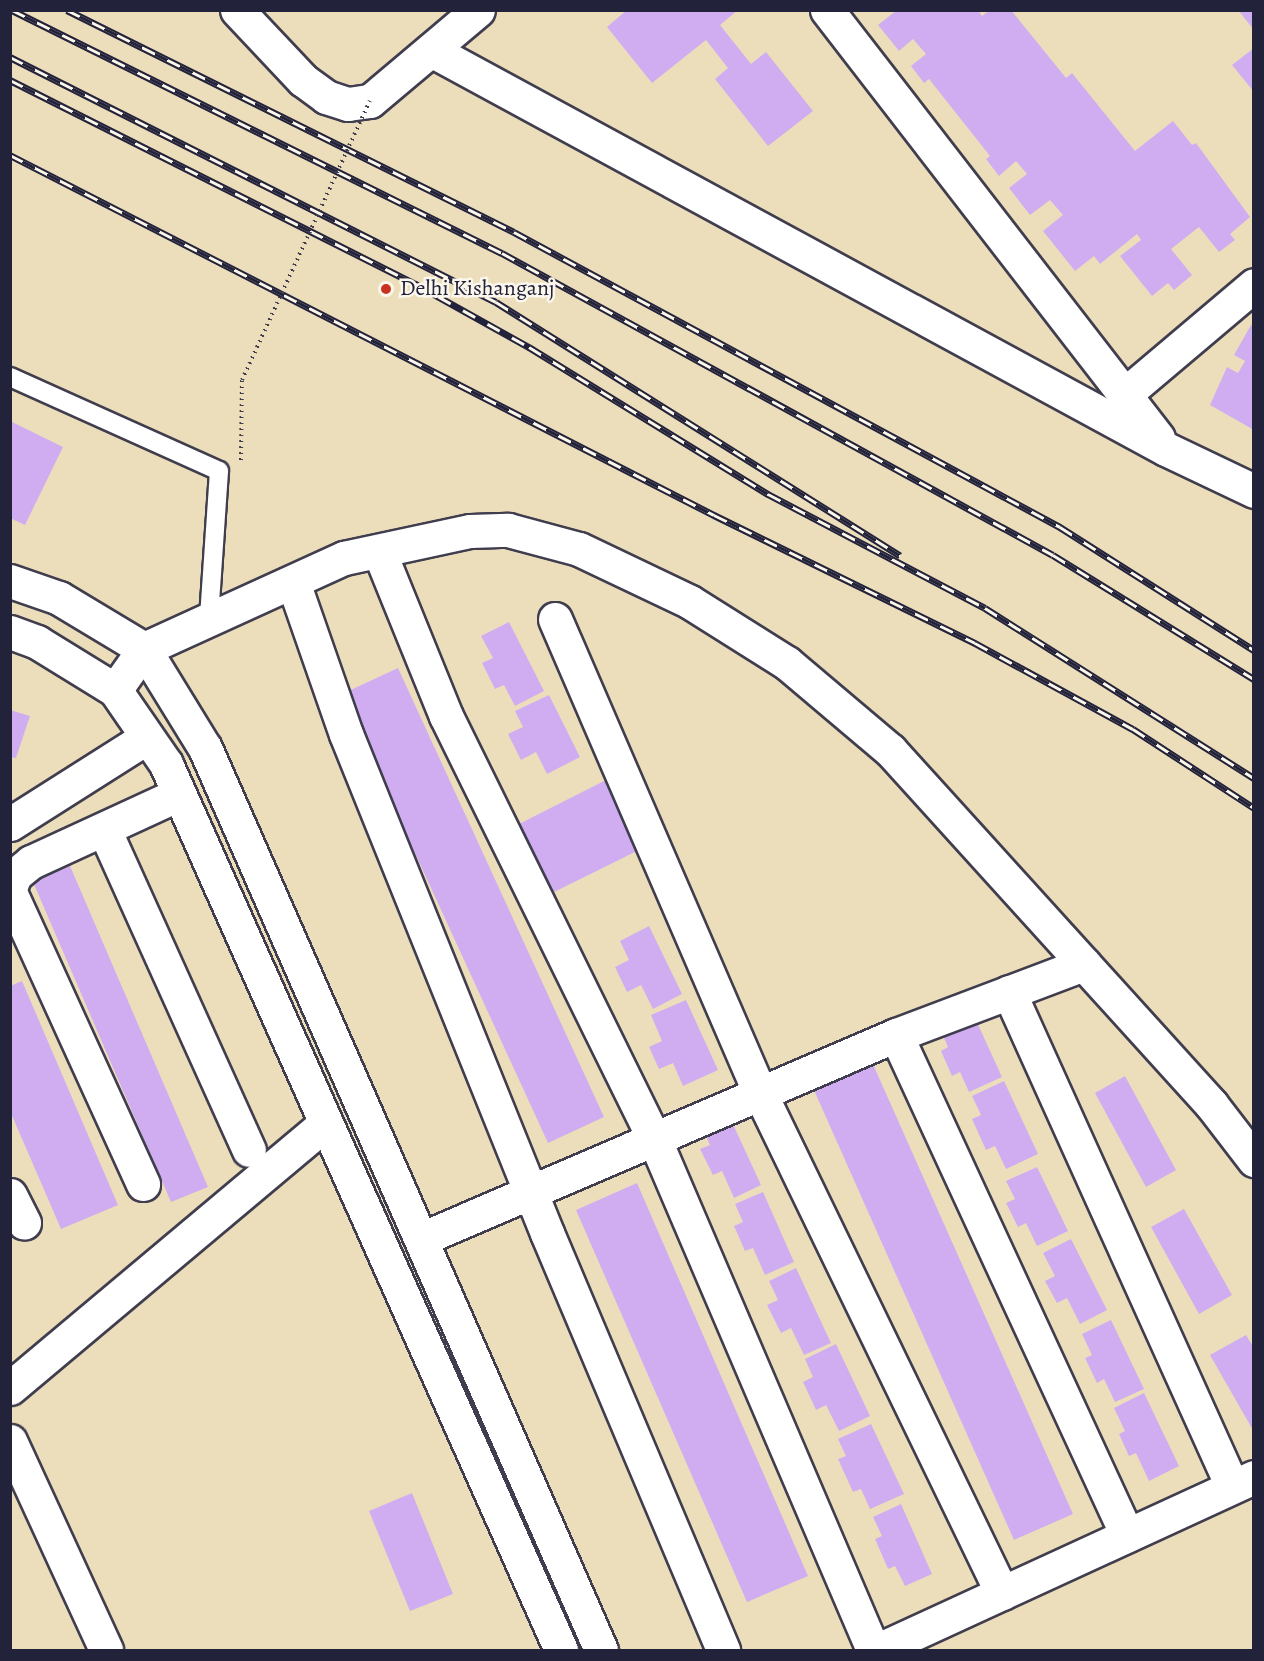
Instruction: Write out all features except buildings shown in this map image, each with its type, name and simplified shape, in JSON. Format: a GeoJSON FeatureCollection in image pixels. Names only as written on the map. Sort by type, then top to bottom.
{"type":"FeatureCollection","features":[{"type":"Feature","properties":{"kind":"street"},"geometry":{"type":"LineString","coordinates":[[237,10],[303,80],[326,97],[348,104],[370,101],[473,12]]}},
{"type":"Feature","properties":{"kind":"street"},"geometry":{"type":"LineString","coordinates":[[827,10],[1166,449]]}},
{"type":"Feature","properties":{"kind":"street"},"geometry":{"type":"LineString","coordinates":[[431,50],[1166,449],[1254,491]]}},
{"type":"Feature","properties":{"kind":"street"},"geometry":{"type":"LineString","coordinates":[[1125,395],[1254,285]]}},
{"type":"Feature","properties":{"kind":"street"},"geometry":{"type":"LineString","coordinates":[[115,690],[144,649],[209,616],[293,582],[344,558],[470,531],[508,530],[545,537],[579,549],[690,602],[787,663],[890,750],[1211,1104],[1254,1161]]}},
{"type":"Feature","properties":{"kind":"street"},"geometry":{"type":"LineString","coordinates":[[379,551],[446,716],[654,1138],[873,1650]]}},
{"type":"Feature","properties":{"kind":"street"},"geometry":{"type":"LineString","coordinates":[[10,581],[59,598],[144,649],[205,748],[602,1650]]}},
{"type":"Feature","properties":{"kind":"street"},"geometry":{"type":"LineString","coordinates":[[293,582],[346,734],[530,1190],[723,1650]]}},
{"type":"Feature","properties":{"kind":"street"},"geometry":{"type":"LineString","coordinates":[[555,619],[759,1091],[1002,1593]]}},
{"type":"Feature","properties":{"kind":"street"},"geometry":{"type":"LineString","coordinates":[[10,632],[37,642],[115,690],[166,764],[561,1650]]}},
{"type":"Feature","properties":{"kind":"street"},"geometry":{"type":"LineString","coordinates":[[10,824],[147,737]]}},
{"type":"Feature","properties":{"kind":"street"},"geometry":{"type":"LineString","coordinates":[[143,1184],[21,944],[10,890],[15,875],[31,862],[179,794]]}},
{"type":"Feature","properties":{"kind":"street"},"geometry":{"type":"LineString","coordinates":[[104,829],[249,1150]]}},
{"type":"Feature","properties":{"kind":"street"},"geometry":{"type":"LineString","coordinates":[[421,1239],[759,1091],[896,1035],[1084,964]]}},
{"type":"Feature","properties":{"kind":"street"},"geometry":{"type":"LineString","coordinates":[[878,1650],[1243,1481],[1010,992]]}},
{"type":"Feature","properties":{"kind":"street"},"geometry":{"type":"LineString","coordinates":[[896,1035],[1127,1535]]}},
{"type":"Feature","properties":{"kind":"street"},"geometry":{"type":"LineString","coordinates":[[10,1388],[326,1123]]}},
{"type":"Feature","properties":{"kind":"street"},"geometry":{"type":"LineString","coordinates":[[10,1441],[106,1650]]}},
{"type":"Feature","properties":{"kind":"lane"},"geometry":{"type":"LineString","coordinates":[[10,377],[219,471],[209,616]]}},
{"type":"Feature","properties":{"kind":"path"},"geometry":{"type":"LineString","coordinates":[[242,380],[370,101]]}},
{"type":"Feature","properties":{"kind":"railway"},"geometry":{"type":"LineString","coordinates":[[12,10],[502,253],[1053,555],[1254,679]]}},
{"type":"Feature","properties":{"kind":"railway"},"geometry":{"type":"LineString","coordinates":[[67,10],[514,232],[1060,527],[1254,650]]}},
{"type":"Feature","properties":{"kind":"railway"},"geometry":{"type":"LineString","coordinates":[[10,57],[496,302],[900,555]]}},
{"type":"Feature","properties":{"kind":"railway"},"geometry":{"type":"LineString","coordinates":[[10,80],[414,283],[529,347],[768,494],[985,608],[1254,778]]}},
{"type":"Feature","properties":{"kind":"railway"},"geometry":{"type":"LineString","coordinates":[[10,155],[714,515],[975,643],[1133,729],[1254,808]]}},
{"type":"Feature","properties":{"kind":"place","name":"Delhi Kishanganj"},"geometry":{"type":"Point","coordinates":[386,289]}}]}
